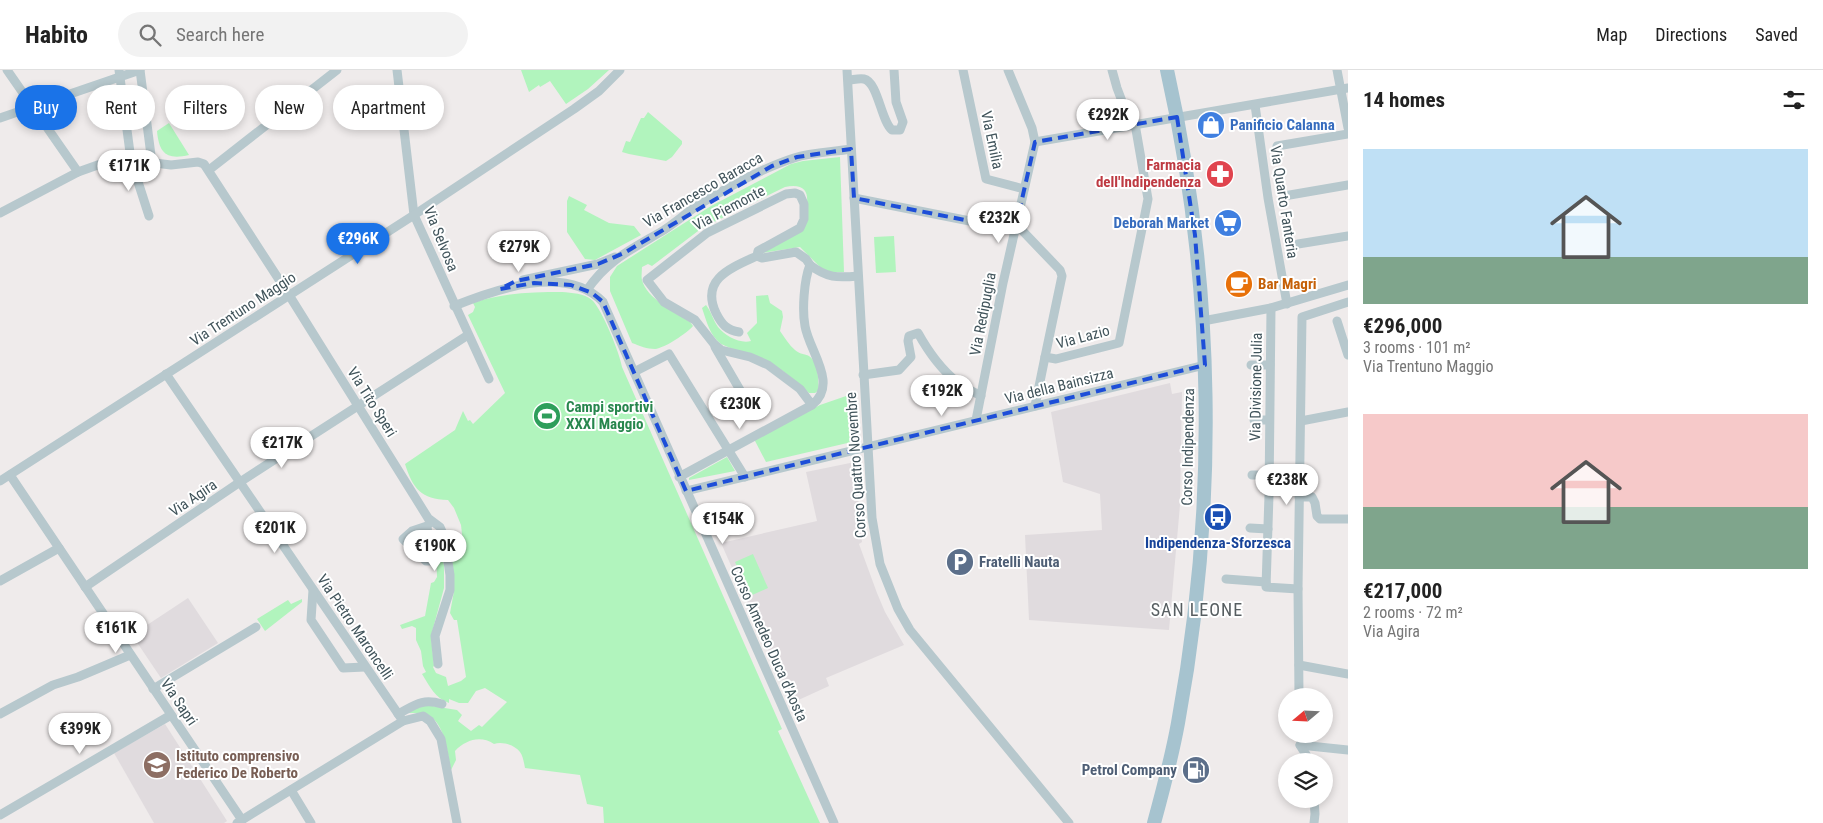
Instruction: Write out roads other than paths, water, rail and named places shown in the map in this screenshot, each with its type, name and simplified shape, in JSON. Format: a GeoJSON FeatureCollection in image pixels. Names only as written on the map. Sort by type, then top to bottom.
{"type":"FeatureCollection","features":[{"type":"Feature","properties":{"kind":"main road","name":"Corso Indipendenza"},"geometry":{"type":"LineString","coordinates":[[1154,823],[1178,725],[1189,663],[1198,586],[1204,508],[1205,365],[1203,321],[1195,235],[1178,117],[1167,70]]}},
{"type":"Feature","properties":{"kind":"street"},"geometry":{"type":"LineString","coordinates":[[6,70],[17,85]]}},
{"type":"Feature","properties":{"kind":"street"},"geometry":{"type":"LineString","coordinates":[[77,90],[119,74],[140,70],[152,163]]}},
{"type":"Feature","properties":{"kind":"street"},"geometry":{"type":"LineString","coordinates":[[0,213],[78,172],[110,160],[131,160],[171,165],[198,162],[204,164],[209,170],[337,70]]}},
{"type":"Feature","properties":{"kind":"street","name":"Via Selvosa"},"geometry":{"type":"LineString","coordinates":[[397,70],[414,215],[489,379]]}},
{"type":"Feature","properties":{"kind":"street","name":"Via Trentuno Maggio"},"geometry":{"type":"LineString","coordinates":[[0,481],[414,215],[581,104],[599,91],[620,70]]}},
{"type":"Feature","properties":{"kind":"street","name":"Corso Quattro Novembre"},"geometry":{"type":"LineString","coordinates":[[847,70],[867,447],[874,540],[880,564],[898,609],[910,630],[1069,823]]}},
{"type":"Feature","properties":{"kind":"street"},"geometry":{"type":"LineString","coordinates":[[848,80],[863,79],[868,81],[879,100],[887,124],[892,130],[900,130],[903,122],[896,102],[894,70]]}},
{"type":"Feature","properties":{"kind":"street","name":"Via Emilia"},"geometry":{"type":"LineString","coordinates":[[963,70],[986,179],[1024,189]]}},
{"type":"Feature","properties":{"kind":"street","name":"Via Redipuglia"},"geometry":{"type":"LineString","coordinates":[[976,420],[1015,227],[1035,142],[1032,128],[1008,70]]}},
{"type":"Feature","properties":{"kind":"street"},"geometry":{"type":"LineString","coordinates":[[1112,70],[1117,88],[1133,124]]}},
{"type":"Feature","properties":{"kind":"street"},"geometry":{"type":"LineString","coordinates":[[1337,70],[1345,89],[1348,128]]}},
{"type":"Feature","properties":{"kind":"street"},"geometry":{"type":"LineString","coordinates":[[119,74],[131,160],[149,216]]}},
{"type":"Feature","properties":{"kind":"street"},"geometry":{"type":"LineString","coordinates":[[1035,142],[1345,89]]}},
{"type":"Feature","properties":{"kind":"street","name":"Via Quarto Fanteria"},"geometry":{"type":"LineString","coordinates":[[1255,105],[1268,198],[1288,304]]}},
{"type":"Feature","properties":{"kind":"street"},"geometry":{"type":"LineString","coordinates":[[0,118],[15,113]]}},
{"type":"Feature","properties":{"kind":"street","name":"Via Lazio"},"geometry":{"type":"LineString","coordinates":[[1015,227],[1060,270],[1062,276],[1045,357],[1056,359],[1119,343],[1148,199],[1133,124]]}},
{"type":"Feature","properties":{"kind":"street"},"geometry":{"type":"LineString","coordinates":[[48,130],[78,172]]}},
{"type":"Feature","properties":{"kind":"street"},"geometry":{"type":"LineString","coordinates":[[1277,146],[1348,134]]}},
{"type":"Feature","properties":{"kind":"street","name":"Via Francesco Baracca"},"geometry":{"type":"LineString","coordinates":[[587,290],[600,272],[624,253],[664,230],[695,208],[772,166],[797,157],[851,149]]}},
{"type":"Feature","properties":{"kind":"street","name":"Via Tito Speri"},"geometry":{"type":"LineString","coordinates":[[209,170],[358,405],[429,524],[440,527],[444,536],[450,575],[450,590],[435,636],[438,664]]}},
{"type":"Feature","properties":{"kind":"street"},"geometry":{"type":"LineString","coordinates":[[1284,196],[1348,185]]}},
{"type":"Feature","properties":{"kind":"street","name":"Via Piemonte"},"geometry":{"type":"LineString","coordinates":[[757,256],[758,251],[800,228],[804,219],[804,204],[800,195],[794,193],[786,194],[707,233],[647,280],[664,302],[695,320],[721,350],[750,357],[768,365],[800,389],[812,405]]}},
{"type":"Feature","properties":{"kind":"street"},"geometry":{"type":"LineString","coordinates":[[854,198],[1015,227]]}},
{"type":"Feature","properties":{"kind":"street"},"geometry":{"type":"LineString","coordinates":[[1298,244],[1348,236]]}},
{"type":"Feature","properties":{"kind":"street"},"geometry":{"type":"LineString","coordinates":[[739,332],[730,331],[724,327],[716,312],[711,292],[713,285],[727,271],[757,256],[762,258],[796,252],[824,275],[844,278],[858,276]]}},
{"type":"Feature","properties":{"kind":"street"},"geometry":{"type":"LineString","coordinates":[[454,306],[516,281],[598,264],[624,253]]}},
{"type":"Feature","properties":{"kind":"street"},"geometry":{"type":"LineString","coordinates":[[679,477],[812,405],[821,396],[822,380],[817,356],[805,326],[806,274],[810,265]]}},
{"type":"Feature","properties":{"kind":"street"},"geometry":{"type":"LineString","coordinates":[[500,289],[534,283],[571,285],[587,290]]}},
{"type":"Feature","properties":{"kind":"street"},"geometry":{"type":"LineString","coordinates":[[1203,321],[1288,304],[1348,285]]}},
{"type":"Feature","properties":{"kind":"street","name":"Corso Amedeo Duca d'Aosta"},"geometry":{"type":"LineString","coordinates":[[587,290],[603,302],[834,823]]}},
{"type":"Feature","properties":{"kind":"street"},"geometry":{"type":"LineString","coordinates":[[1299,688],[1298,589],[1302,316],[1348,302]]}},
{"type":"Feature","properties":{"kind":"street","name":"Via Divisione Julia"},"geometry":{"type":"LineString","coordinates":[[1266,584],[1271,308]]}},
{"type":"Feature","properties":{"kind":"street"},"geometry":{"type":"LineString","coordinates":[[1338,321],[1348,355]]}},
{"type":"Feature","properties":{"kind":"street"},"geometry":{"type":"LineString","coordinates":[[863,375],[898,370],[911,357],[909,336],[918,333],[924,344],[958,383],[981,396]]}},
{"type":"Feature","properties":{"kind":"street","name":"Via Agira"},"geometry":{"type":"LineString","coordinates":[[85,587],[240,482],[468,335]]}},
{"type":"Feature","properties":{"kind":"street"},"geometry":{"type":"LineString","coordinates":[[714,344],[754,414]]}},
{"type":"Feature","properties":{"kind":"street"},"geometry":{"type":"LineString","coordinates":[[634,372],[669,354],[745,477]]}},
{"type":"Feature","properties":{"kind":"street"},"geometry":{"type":"LineString","coordinates":[[1035,406],[1045,357]]}},
{"type":"Feature","properties":{"kind":"street","name":"Via della Bainsizza"},"geometry":{"type":"LineString","coordinates":[[686,491],[1205,365]]}},
{"type":"Feature","properties":{"kind":"street"},"geometry":{"type":"LineString","coordinates":[[1251,365],[1270,365]]}},
{"type":"Feature","properties":{"kind":"street","name":"Via Pietro Maroncelli"},"geometry":{"type":"LineString","coordinates":[[166,374],[400,718]]}},
{"type":"Feature","properties":{"kind":"street"},"geometry":{"type":"LineString","coordinates":[[1301,421],[1348,412]]}},
{"type":"Feature","properties":{"kind":"street"},"geometry":{"type":"LineString","coordinates":[[1254,420],[1269,420]]}},
{"type":"Feature","properties":{"kind":"street","name":"Via Sapri"},"geometry":{"type":"LineString","coordinates":[[10,474],[171,715],[239,822]]}},
{"type":"Feature","properties":{"kind":"street"},"geometry":{"type":"LineString","coordinates":[[1252,475],[1269,475]]}},
{"type":"Feature","properties":{"kind":"street"},"geometry":{"type":"LineString","coordinates":[[1299,497],[1312,497],[1317,516],[1320,519],[1348,518]]}},
{"type":"Feature","properties":{"kind":"street"},"geometry":{"type":"LineString","coordinates":[[1250,528],[1268,529]]}},
{"type":"Feature","properties":{"kind":"street"},"geometry":{"type":"LineString","coordinates":[[0,581],[59,548]]}},
{"type":"Feature","properties":{"kind":"street"},"geometry":{"type":"LineString","coordinates":[[1226,579],[1298,589]]}},
{"type":"Feature","properties":{"kind":"street"},"geometry":{"type":"LineString","coordinates":[[313,590],[311,620],[343,668],[366,667]]}},
{"type":"Feature","properties":{"kind":"street"},"geometry":{"type":"LineString","coordinates":[[153,689],[256,627]]}},
{"type":"Feature","properties":{"kind":"street"},"geometry":{"type":"LineString","coordinates":[[0,714],[53,684],[78,677],[130,655]]}},
{"type":"Feature","properties":{"kind":"street"},"geometry":{"type":"LineString","coordinates":[[1299,665],[1348,674]]}},
{"type":"Feature","properties":{"kind":"street"},"geometry":{"type":"LineString","coordinates":[[239,822],[291,790],[423,702],[430,700],[442,704]]}},
{"type":"Feature","properties":{"kind":"street"},"geometry":{"type":"LineString","coordinates":[[0,815],[171,715]]}},
{"type":"Feature","properties":{"kind":"street"},"geometry":{"type":"LineString","coordinates":[[400,718],[423,716],[430,721],[436,730],[444,750],[446,771],[454,798],[457,823]]}},
{"type":"Feature","properties":{"kind":"street"},"geometry":{"type":"LineString","coordinates":[[1300,745],[1348,750]]}},
{"type":"Feature","properties":{"kind":"street"},"geometry":{"type":"LineString","coordinates":[[1300,745],[1305,753]]}},
{"type":"Feature","properties":{"kind":"street"},"geometry":{"type":"LineString","coordinates":[[291,790],[311,823]]}},
{"type":"Feature","properties":{"kind":"street"},"geometry":{"type":"LineString","coordinates":[[1314,823],[1315,808]]}},
{"type":"Feature","properties":{"kind":"place","name":"Panificio Calanna"},"geometry":{"type":"Point","coordinates":[1211,125]}},
{"type":"Feature","properties":{"kind":"place","name":"Farmacia dell'Indipendenza"},"geometry":{"type":"Point","coordinates":[1220,174]}},
{"type":"Feature","properties":{"kind":"place","name":"Deborah Market"},"geometry":{"type":"Point","coordinates":[1228,223]}},
{"type":"Feature","properties":{"kind":"place","name":"Bar Magri"},"geometry":{"type":"Point","coordinates":[1239,284]}},
{"type":"Feature","properties":{"kind":"place","name":"Campi sportivi XXXI Maggio"},"geometry":{"type":"Point","coordinates":[547,416]}},
{"type":"Feature","properties":{"kind":"place","name":"Indipendenza-Sforzesca"},"geometry":{"type":"Point","coordinates":[1218,517]}},
{"type":"Feature","properties":{"kind":"place","name":"Fratelli Nauta"},"geometry":{"type":"Point","coordinates":[960,562]}},
{"type":"Feature","properties":{"kind":"place","name":"Istituto comprensivo Federico De Roberto"},"geometry":{"type":"Point","coordinates":[157,765]}},
{"type":"Feature","properties":{"kind":"place","name":"Petrol Company"},"geometry":{"type":"Point","coordinates":[1196,770]}},
{"type":"Feature","properties":{"kind":"district","name":"SAN LEONE"},"geometry":{"type":"Point","coordinates":[1197,610]}}]}
